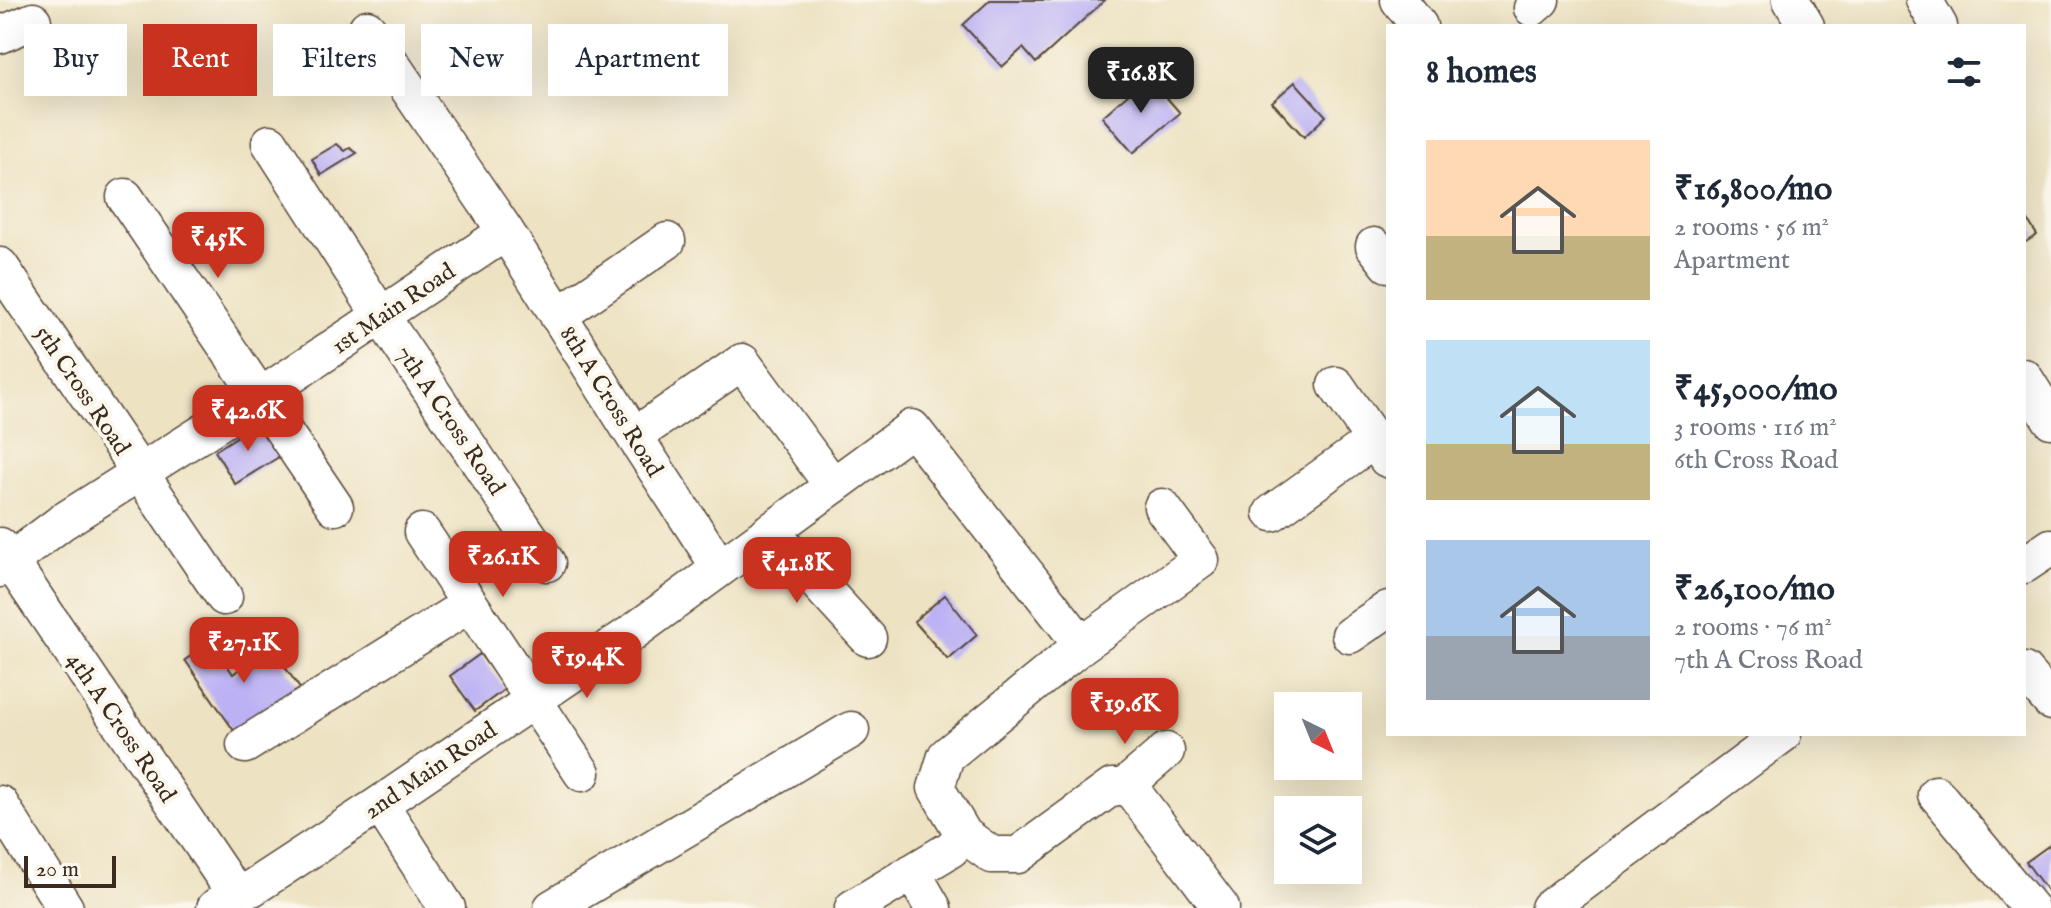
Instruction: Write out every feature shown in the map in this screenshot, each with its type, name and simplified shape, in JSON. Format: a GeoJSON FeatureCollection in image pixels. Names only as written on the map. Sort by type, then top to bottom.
{"type":"FeatureCollection","features":[{"type":"Feature","properties":{"kind":"street"},"geometry":{"type":"LineString","coordinates":[[1399,0],[1417,24]]}},
{"type":"Feature","properties":{"kind":"street"},"geometry":{"type":"LineString","coordinates":[[1791,0],[1805,24]]}},
{"type":"Feature","properties":{"kind":"street"},"geometry":{"type":"LineString","coordinates":[[1924,0],[1938,24]]}},
{"type":"Feature","properties":{"kind":"street"},"geometry":{"type":"LineString","coordinates":[[0,35],[33,21]]}},
{"type":"Feature","properties":{"kind":"street","name":"8th A Cross Road"},"geometry":{"type":"LineString","coordinates":[[405,84],[506,232],[720,568]]}},
{"type":"Feature","properties":{"kind":"street","name":"7th A Cross Road"},"geometry":{"type":"LineString","coordinates":[[270,143],[381,316],[547,563]]}},
{"type":"Feature","properties":{"kind":"street"},"geometry":{"type":"LineString","coordinates":[[125,197],[335,507]]}},
{"type":"Feature","properties":{"kind":"street","name":"1st Main Road"},"geometry":{"type":"LineString","coordinates":[[3,559],[261,396],[506,232]]}},
{"type":"Feature","properties":{"kind":"street"},"geometry":{"type":"LineString","coordinates":[[558,316],[667,241]]}},
{"type":"Feature","properties":{"kind":"street","name":"5th Cross Road"},"geometry":{"type":"LineString","coordinates":[[0,266],[224,597]]}},
{"type":"Feature","properties":{"kind":"street"},"geometry":{"type":"LineString","coordinates":[[634,436],[742,362],[833,486]]}},
{"type":"Feature","properties":{"kind":"street"},"geometry":{"type":"LineString","coordinates":[[2026,380],[2051,420]]}},
{"type":"Feature","properties":{"kind":"street"},"geometry":{"type":"LineString","coordinates":[[1272,513],[1381,450],[1336,385]]}},
{"type":"Feature","properties":{"kind":"street","name":"2nd Main Road"},"geometry":{"type":"LineString","coordinates":[[242,899],[629,635],[912,428],[1082,645]]}},
{"type":"Feature","properties":{"kind":"street"},"geometry":{"type":"LineString","coordinates":[[1162,507],[1201,560],[1082,645],[946,756],[936,788],[964,835],[992,855],[1018,855],[1112,787],[1124,787],[1133,792],[1221,908]]}},
{"type":"Feature","properties":{"kind":"street"},"geometry":{"type":"LineString","coordinates":[[770,531],[868,638]]}},
{"type":"Feature","properties":{"kind":"street"},"geometry":{"type":"LineString","coordinates":[[422,532],[582,773]]}},
{"type":"Feature","properties":{"kind":"street"},"geometry":{"type":"LineString","coordinates":[[2026,564],[2051,547]]}},
{"type":"Feature","properties":{"kind":"street","name":"4th A Cross Road"},"geometry":{"type":"LineString","coordinates":[[3,559],[242,899]]}},
{"type":"Feature","properties":{"kind":"street"},"geometry":{"type":"LineString","coordinates":[[245,745],[470,604]]}},
{"type":"Feature","properties":{"kind":"street"},"geometry":{"type":"LineString","coordinates":[[1350,635],[1386,610]]}},
{"type":"Feature","properties":{"kind":"street"},"geometry":{"type":"LineString","coordinates":[[2026,673],[2051,702]]}},
{"type":"Feature","properties":{"kind":"street"},"geometry":{"type":"LineString","coordinates":[[552,908],[851,730]]}},
{"type":"Feature","properties":{"kind":"street"},"geometry":{"type":"LineString","coordinates":[[1549,908],[1769,738]]}},
{"type":"Feature","properties":{"kind":"street"},"geometry":{"type":"LineString","coordinates":[[1124,787],[1166,751]]}},
{"type":"Feature","properties":{"kind":"street"},"geometry":{"type":"LineString","coordinates":[[1936,794],[2030,908]]}},
{"type":"Feature","properties":{"kind":"street"},"geometry":{"type":"LineString","coordinates":[[0,804],[65,908]]}},
{"type":"Feature","properties":{"kind":"street"},"geometry":{"type":"LineString","coordinates":[[380,804],[447,908]]}},
{"type":"Feature","properties":{"kind":"street"},"geometry":{"type":"LineString","coordinates":[[853,908],[951,849],[964,835]]}},
{"type":"Feature","properties":{"kind":"street"},"geometry":{"type":"LineString","coordinates":[[912,872],[933,908]]}},
{"type":"Feature","properties":{"kind":"building"},"geometry":{"type":"Polygon","coordinates":[[[990,0],[1105,0],[1036,63],[1023,48],[1002,67],[963,25],[990,0]]]}},
{"type":"Feature","properties":{"kind":"building"},"geometry":{"type":"Polygon","coordinates":[[[1148,76],[1180,113],[1133,153],[1102,117],[1148,76]]]}},
{"type":"Feature","properties":{"kind":"building"},"geometry":{"type":"Polygon","coordinates":[[[1295,82],[1326,116],[1304,137],[1272,102],[1295,82]]]}},
{"type":"Feature","properties":{"kind":"building"},"geometry":{"type":"Polygon","coordinates":[[[337,144],[345,151],[350,148],[357,153],[321,175],[312,159],[337,144]]]}},
{"type":"Feature","properties":{"kind":"building"},"geometry":{"type":"Polygon","coordinates":[[[2026,217],[2037,235],[2026,242],[2026,217]]]}},
{"type":"Feature","properties":{"kind":"building"},"geometry":{"type":"Polygon","coordinates":[[[261,421],[282,455],[235,484],[215,451],[261,421]]]}},
{"type":"Feature","properties":{"kind":"building"},"geometry":{"type":"Polygon","coordinates":[[[945,595],[977,635],[948,660],[914,621],[945,595]]]}},
{"type":"Feature","properties":{"kind":"building"},"geometry":{"type":"Polygon","coordinates":[[[211,642],[233,674],[271,647],[301,690],[237,735],[185,660],[211,642]]]}},
{"type":"Feature","properties":{"kind":"building"},"geometry":{"type":"Polygon","coordinates":[[[480,654],[505,689],[475,711],[450,676],[480,654]]]}},
{"type":"Feature","properties":{"kind":"building"},"geometry":{"type":"Polygon","coordinates":[[[2051,844],[2051,896],[2026,862],[2051,844]]]}}]}
